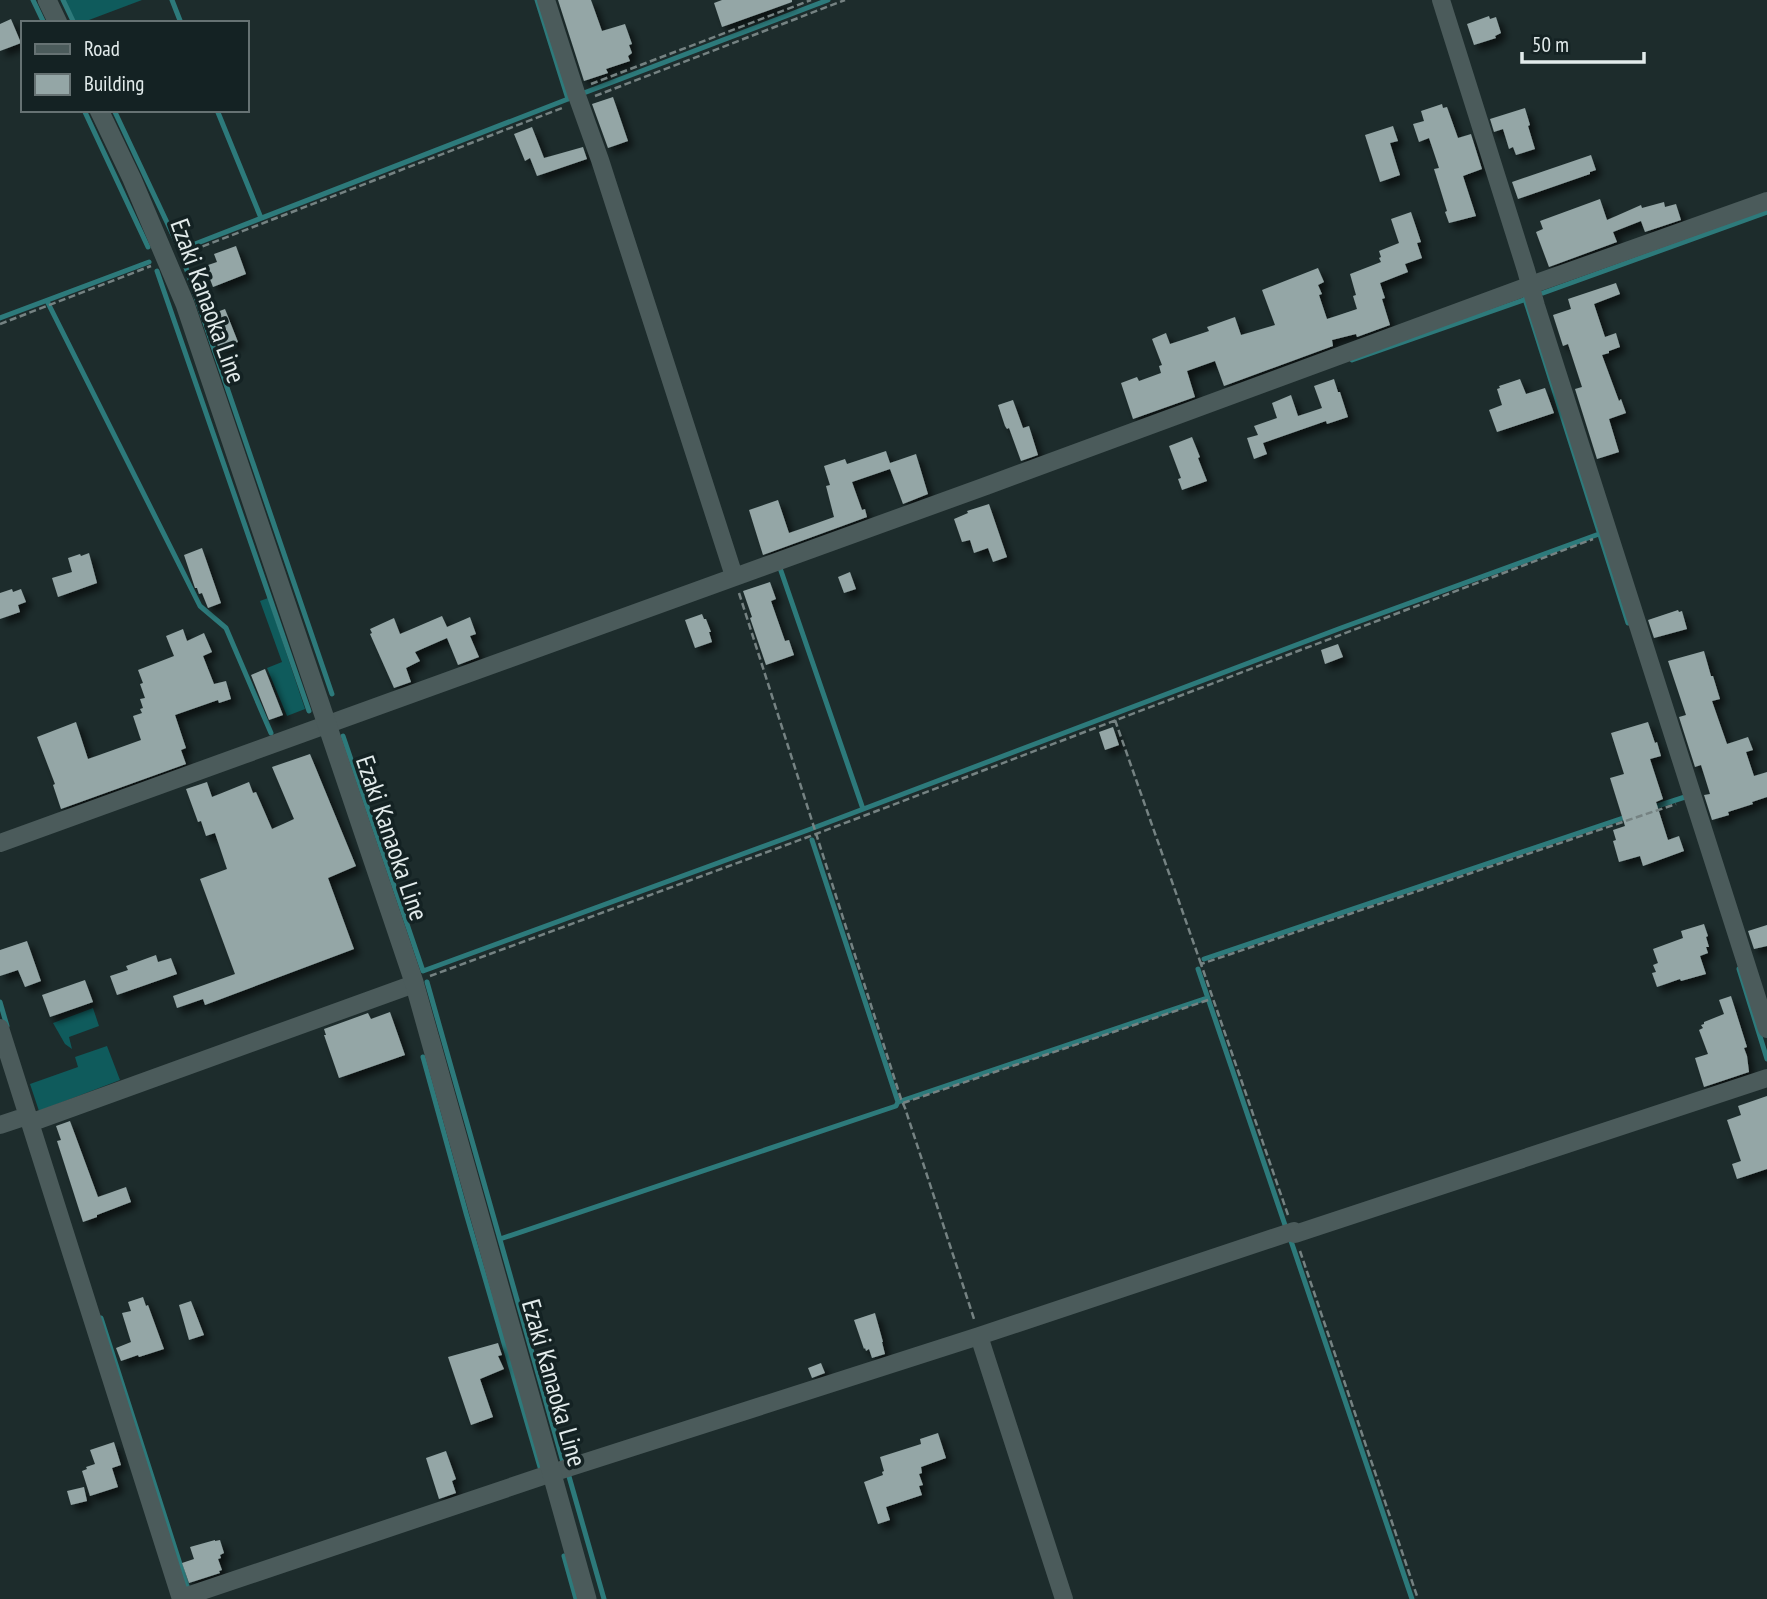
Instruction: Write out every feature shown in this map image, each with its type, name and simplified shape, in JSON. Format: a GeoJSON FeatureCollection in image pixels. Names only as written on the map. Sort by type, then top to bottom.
{"type":"FeatureCollection","features":[{"type":"Feature","properties":{"kind":"main road"},"geometry":{"type":"LineString","coordinates":[[47,0],[57,21]]}},
{"type":"Feature","properties":{"kind":"main road","name":"Ezaki Kanaoka Line"},"geometry":{"type":"LineString","coordinates":[[100,112],[132,178],[185,304],[414,983],[587,1599]]}},
{"type":"Feature","properties":{"kind":"street"},"geometry":{"type":"LineString","coordinates":[[546,0],[735,581]]}},
{"type":"Feature","properties":{"kind":"street"},"geometry":{"type":"LineString","coordinates":[[1441,0],[1767,1029]]}},
{"type":"Feature","properties":{"kind":"street"},"geometry":{"type":"LineString","coordinates":[[0,843],[735,581],[1531,285],[1767,201]]}},
{"type":"Feature","properties":{"kind":"street"},"geometry":{"type":"LineString","coordinates":[[0,1125],[29,1120],[414,983]]}},
{"type":"Feature","properties":{"kind":"street"},"geometry":{"type":"LineString","coordinates":[[0,1028],[181,1599],[552,1474],[1767,1078]]}},
{"type":"Feature","properties":{"kind":"street"},"geometry":{"type":"LineString","coordinates":[[979,1336],[1064,1599]]}},
{"type":"Feature","properties":{"kind":"path"},"geometry":{"type":"LineString","coordinates":[[0,324],[168,260],[811,0]]}},
{"type":"Feature","properties":{"kind":"path"},"geometry":{"type":"LineString","coordinates":[[577,96],[845,0]]}},
{"type":"Feature","properties":{"kind":"path"},"geometry":{"type":"LineString","coordinates":[[414,983],[814,830],[1597,538]]}},
{"type":"Feature","properties":{"kind":"path"},"geometry":{"type":"LineString","coordinates":[[735,581],[979,1336]]}},
{"type":"Feature","properties":{"kind":"path"},"geometry":{"type":"LineString","coordinates":[[1115,719],[1418,1599]]}},
{"type":"Feature","properties":{"kind":"path"},"geometry":{"type":"LineString","coordinates":[[1201,964],[1680,803]]}},
{"type":"Feature","properties":{"kind":"path"},"geometry":{"type":"LineString","coordinates":[[902,1101],[1210,1000]]}},
{"type":"Feature","properties":{"kind":"shaded area"},"geometry":{"type":"Polygon","coordinates":[[[65,0],[142,0],[86,21],[75,21],[65,0]]]}},
{"type":"Feature","properties":{"kind":"shaded area"},"geometry":{"type":"Polygon","coordinates":[[[268,598],[305,709],[287,716],[267,668],[282,662],[260,601],[268,598]]]}},
{"type":"Feature","properties":{"kind":"shaded area"},"geometry":{"type":"Polygon","coordinates":[[[93,1008],[99,1026],[69,1037],[72,1049],[65,1044],[53,1023],[93,1008]]]}},
{"type":"Feature","properties":{"kind":"shaded area"},"geometry":{"type":"Polygon","coordinates":[[[107,1046],[120,1080],[39,1111],[30,1084],[78,1067],[75,1057],[107,1046]]]}},
{"type":"Feature","properties":{"kind":"building"},"geometry":{"type":"Polygon","coordinates":[[[558,0],[591,0],[602,31],[625,24],[632,44],[629,45],[632,53],[628,56],[630,61],[606,69],[608,73],[584,81],[558,0]]]}},
{"type":"Feature","properties":{"kind":"building"},"geometry":{"type":"Polygon","coordinates":[[[722,0],[792,2],[722,27],[714,3],[722,0]]]}},
{"type":"Feature","properties":{"kind":"building"},"geometry":{"type":"Polygon","coordinates":[[[1489,16],[1490,19],[1496,17],[1501,33],[1495,36],[1496,38],[1474,45],[1467,24],[1489,16]]]}},
{"type":"Feature","properties":{"kind":"building"},"geometry":{"type":"Polygon","coordinates":[[[11,19],[21,43],[0,51],[0,24],[11,19]]]}},
{"type":"Feature","properties":{"kind":"building"},"geometry":{"type":"Polygon","coordinates":[[[613,97],[628,141],[608,148],[592,104],[613,97]]]}},
{"type":"Feature","properties":{"kind":"building"},"geometry":{"type":"Polygon","coordinates":[[[1442,104],[1443,108],[1447,107],[1458,138],[1471,134],[1482,169],[1463,176],[1476,216],[1449,223],[1434,169],[1439,168],[1429,138],[1419,142],[1413,124],[1424,121],[1421,111],[1442,104]]]}},
{"type":"Feature","properties":{"kind":"building"},"geometry":{"type":"Polygon","coordinates":[[[1525,108],[1535,149],[1516,155],[1513,147],[1509,149],[1503,129],[1494,132],[1490,119],[1525,108]]]}},
{"type":"Feature","properties":{"kind":"building"},"geometry":{"type":"Polygon","coordinates":[[[1393,126],[1398,141],[1390,143],[1400,175],[1380,182],[1365,135],[1393,126]]]}},
{"type":"Feature","properties":{"kind":"building"},"geometry":{"type":"Polygon","coordinates":[[[532,127],[544,158],[583,147],[587,159],[537,176],[530,158],[525,161],[514,134],[532,127]]]}},
{"type":"Feature","properties":{"kind":"building"},"geometry":{"type":"Polygon","coordinates":[[[1591,155],[1596,170],[1590,174],[1518,199],[1512,182],[1591,155]]]}},
{"type":"Feature","properties":{"kind":"building"},"geometry":{"type":"Polygon","coordinates":[[[1600,199],[1607,220],[1641,205],[1642,208],[1664,202],[1665,207],[1676,204],[1681,220],[1645,232],[1641,221],[1613,232],[1617,242],[1549,267],[1536,232],[1543,229],[1540,221],[1600,199]]]}},
{"type":"Feature","properties":{"kind":"building"},"geometry":{"type":"Polygon","coordinates":[[[1411,212],[1421,242],[1417,243],[1422,258],[1405,264],[1408,272],[1380,283],[1390,325],[1357,337],[1356,334],[1332,340],[1333,346],[1224,386],[1215,361],[1187,371],[1195,397],[1133,419],[1121,383],[1137,377],[1139,381],[1161,373],[1159,366],[1162,365],[1152,339],[1166,333],[1170,344],[1209,331],[1207,327],[1235,317],[1241,335],[1275,325],[1262,290],[1318,268],[1324,282],[1318,285],[1322,294],[1319,295],[1327,319],[1357,309],[1350,274],[1381,262],[1379,251],[1399,243],[1391,219],[1411,212]]]}},
{"type":"Feature","properties":{"kind":"building"},"geometry":{"type":"Polygon","coordinates":[[[236,246],[246,274],[213,287],[205,266],[217,262],[214,254],[236,246]]]}},
{"type":"Feature","properties":{"kind":"building"},"geometry":{"type":"Polygon","coordinates":[[[1616,283],[1620,294],[1594,304],[1605,337],[1616,333],[1620,347],[1602,355],[1626,413],[1609,419],[1619,452],[1597,459],[1575,389],[1582,387],[1568,344],[1563,346],[1553,315],[1571,309],[1568,299],[1616,283]]]}},
{"type":"Feature","properties":{"kind":"building"},"geometry":{"type":"Polygon","coordinates":[[[225,309],[238,342],[219,349],[206,316],[225,309]]]}},
{"type":"Feature","properties":{"kind":"building"},"geometry":{"type":"Polygon","coordinates":[[[1334,379],[1348,417],[1327,424],[1326,421],[1263,443],[1267,454],[1254,459],[1247,438],[1258,435],[1254,426],[1277,418],[1272,403],[1291,395],[1298,416],[1322,408],[1314,386],[1334,379]]]}},
{"type":"Feature","properties":{"kind":"building"},"geometry":{"type":"Polygon","coordinates":[[[1520,379],[1526,394],[1545,388],[1554,413],[1497,432],[1489,410],[1502,405],[1497,389],[1520,379]]]}},
{"type":"Feature","properties":{"kind":"building"},"geometry":{"type":"Polygon","coordinates":[[[1013,400],[1023,428],[1029,426],[1038,455],[1021,461],[998,405],[1013,400]]]}},
{"type":"Feature","properties":{"kind":"building"},"geometry":{"type":"Polygon","coordinates":[[[1192,437],[1207,481],[1182,490],[1178,479],[1181,478],[1169,446],[1192,437]]]}},
{"type":"Feature","properties":{"kind":"building"},"geometry":{"type":"Polygon","coordinates":[[[886,451],[890,463],[916,454],[928,494],[903,504],[890,469],[852,482],[867,517],[763,555],[749,510],[778,500],[789,533],[834,517],[826,486],[830,485],[824,466],[845,459],[847,464],[886,451]]]}},
{"type":"Feature","properties":{"kind":"building"},"geometry":{"type":"Polygon","coordinates":[[[989,504],[1007,557],[993,562],[988,548],[974,553],[970,540],[962,542],[954,519],[968,513],[967,511],[989,504]]]}},
{"type":"Feature","properties":{"kind":"building"},"geometry":{"type":"Polygon","coordinates":[[[202,548],[221,603],[208,608],[202,593],[199,594],[195,588],[184,555],[202,548]]]}},
{"type":"Feature","properties":{"kind":"building"},"geometry":{"type":"Polygon","coordinates":[[[89,553],[97,583],[58,597],[52,578],[72,572],[68,558],[89,553]]]}},
{"type":"Feature","properties":{"kind":"building"},"geometry":{"type":"Polygon","coordinates":[[[850,572],[856,589],[844,593],[838,577],[850,572]]]}},
{"type":"Feature","properties":{"kind":"building"},"geometry":{"type":"Polygon","coordinates":[[[770,582],[776,599],[771,601],[785,641],[789,640],[794,655],[766,665],[743,591],[770,582]]]}},
{"type":"Feature","properties":{"kind":"building"},"geometry":{"type":"Polygon","coordinates":[[[12,589],[13,592],[21,589],[26,602],[18,605],[20,612],[0,619],[0,593],[12,589]]]}},
{"type":"Feature","properties":{"kind":"building"},"geometry":{"type":"Polygon","coordinates":[[[1682,611],[1687,629],[1654,638],[1648,620],[1682,611]]]}},
{"type":"Feature","properties":{"kind":"building"},"geometry":{"type":"Polygon","coordinates":[[[702,614],[711,632],[712,642],[695,648],[685,620],[702,614]]]}},
{"type":"Feature","properties":{"kind":"building"},"geometry":{"type":"Polygon","coordinates":[[[442,616],[447,627],[470,617],[476,634],[470,636],[479,657],[458,665],[447,638],[415,652],[420,661],[406,668],[411,682],[394,688],[370,629],[394,618],[400,634],[442,616]]]}},
{"type":"Feature","properties":{"kind":"building"},"geometry":{"type":"Polygon","coordinates":[[[183,629],[187,641],[204,633],[212,652],[203,656],[214,684],[226,681],[231,699],[219,703],[218,700],[175,715],[186,748],[181,750],[186,764],[61,809],[53,785],[55,784],[37,737],[76,722],[88,759],[141,740],[133,716],[142,713],[140,699],[145,698],[138,670],[174,656],[166,636],[183,629]]]}},
{"type":"Feature","properties":{"kind":"building"},"geometry":{"type":"Polygon","coordinates":[[[1338,644],[1343,657],[1325,664],[1321,650],[1338,644]]]}},
{"type":"Feature","properties":{"kind":"building"},"geometry":{"type":"Polygon","coordinates":[[[1704,651],[1720,699],[1712,701],[1727,744],[1748,737],[1753,750],[1746,752],[1754,776],[1767,772],[1767,797],[1712,820],[1704,795],[1710,794],[1701,765],[1695,767],[1679,717],[1686,715],[1668,661],[1704,651]]]}},
{"type":"Feature","properties":{"kind":"building"},"geometry":{"type":"Polygon","coordinates":[[[265,669],[283,715],[269,720],[251,675],[265,669]]]}},
{"type":"Feature","properties":{"kind":"building"},"geometry":{"type":"Polygon","coordinates":[[[1648,722],[1661,756],[1650,759],[1663,799],[1656,802],[1668,840],[1679,836],[1684,851],[1643,866],[1640,856],[1619,862],[1613,841],[1616,840],[1613,830],[1625,826],[1610,778],[1624,774],[1611,733],[1648,722]]]}},
{"type":"Feature","properties":{"kind":"building"},"geometry":{"type":"Polygon","coordinates":[[[1113,727],[1119,745],[1105,750],[1099,732],[1113,727]]]}},
{"type":"Feature","properties":{"kind":"building"},"geometry":{"type":"Polygon","coordinates":[[[310,754],[356,866],[328,878],[354,949],[205,1005],[203,999],[177,1008],[173,996],[235,974],[200,879],[227,869],[215,833],[206,836],[186,789],[207,782],[212,797],[249,782],[272,829],[294,819],[272,767],[310,754]]]}},
{"type":"Feature","properties":{"kind":"building"},"geometry":{"type":"Polygon","coordinates":[[[1704,924],[1709,947],[1706,947],[1708,953],[1700,956],[1706,974],[1657,987],[1652,973],[1656,972],[1653,965],[1658,963],[1653,949],[1683,938],[1681,931],[1704,924]]]}},
{"type":"Feature","properties":{"kind":"building"},"geometry":{"type":"Polygon","coordinates":[[[1767,925],[1767,946],[1754,949],[1748,931],[1767,925]]]}},
{"type":"Feature","properties":{"kind":"building"},"geometry":{"type":"Polygon","coordinates":[[[27,941],[41,981],[25,987],[18,970],[0,976],[0,950],[27,941]]]}},
{"type":"Feature","properties":{"kind":"building"},"geometry":{"type":"Polygon","coordinates":[[[156,955],[158,962],[171,958],[177,974],[117,995],[110,976],[128,970],[126,966],[156,955]]]}},
{"type":"Feature","properties":{"kind":"building"},"geometry":{"type":"Polygon","coordinates":[[[85,980],[93,1002],[50,1017],[42,995],[85,980]]]}},
{"type":"Feature","properties":{"kind":"building"},"geometry":{"type":"Polygon","coordinates":[[[1731,996],[1747,1047],[1744,1048],[1749,1072],[1704,1087],[1695,1058],[1708,1054],[1699,1030],[1703,1028],[1701,1025],[1704,1022],[1724,1014],[1719,1000],[1731,996]]]}},
{"type":"Feature","properties":{"kind":"building"},"geometry":{"type":"Polygon","coordinates":[[[390,1012],[405,1055],[339,1078],[324,1029],[368,1013],[371,1019],[390,1012]]]}},
{"type":"Feature","properties":{"kind":"building"},"geometry":{"type":"Polygon","coordinates":[[[1767,1096],[1767,1169],[1737,1179],[1732,1164],[1741,1161],[1727,1120],[1741,1115],[1738,1106],[1767,1096]]]}},
{"type":"Feature","properties":{"kind":"building"},"geometry":{"type":"Polygon","coordinates":[[[70,1121],[98,1197],[126,1187],[131,1202],[83,1222],[57,1141],[61,1140],[56,1126],[70,1121]]]}},
{"type":"Feature","properties":{"kind":"building"},"geometry":{"type":"Polygon","coordinates":[[[143,1297],[164,1349],[121,1361],[116,1348],[131,1342],[122,1313],[131,1311],[128,1302],[143,1297]]]}},
{"type":"Feature","properties":{"kind":"building"},"geometry":{"type":"Polygon","coordinates":[[[191,1301],[204,1335],[189,1340],[179,1305],[191,1301]]]}},
{"type":"Feature","properties":{"kind":"building"},"geometry":{"type":"Polygon","coordinates":[[[875,1313],[885,1354],[872,1358],[869,1349],[864,1349],[854,1320],[875,1313]]]}},
{"type":"Feature","properties":{"kind":"building"},"geometry":{"type":"Polygon","coordinates":[[[498,1343],[502,1355],[498,1356],[504,1369],[480,1379],[493,1417],[471,1425],[448,1357],[498,1343]]]}},
{"type":"Feature","properties":{"kind":"building"},"geometry":{"type":"Polygon","coordinates":[[[821,1363],[825,1373],[812,1378],[808,1368],[821,1363]]]}},
{"type":"Feature","properties":{"kind":"building"},"geometry":{"type":"Polygon","coordinates":[[[938,1433],[946,1458],[921,1467],[922,1473],[919,1474],[923,1485],[919,1486],[922,1495],[886,1507],[890,1520],[878,1524],[864,1482],[883,1475],[880,1457],[921,1444],[920,1439],[938,1433]]]}},
{"type":"Feature","properties":{"kind":"building"},"geometry":{"type":"Polygon","coordinates":[[[114,1442],[121,1465],[112,1468],[118,1487],[90,1496],[82,1471],[95,1464],[90,1450],[114,1442]]]}},
{"type":"Feature","properties":{"kind":"building"},"geometry":{"type":"Polygon","coordinates":[[[446,1451],[456,1479],[452,1481],[456,1493],[439,1499],[426,1458],[446,1451]]]}},
{"type":"Feature","properties":{"kind":"building"},"geometry":{"type":"Polygon","coordinates":[[[84,1487],[87,1501],[71,1505],[67,1491],[84,1487]]]}},
{"type":"Feature","properties":{"kind":"building"},"geometry":{"type":"Polygon","coordinates":[[[220,1540],[224,1553],[218,1559],[222,1570],[189,1583],[182,1563],[194,1559],[190,1547],[220,1540]]]}},
{"type":"Feature","properties":{"kind":"waterway"},"geometry":{"type":"LineString","coordinates":[[33,0],[43,21]]}},
{"type":"Feature","properties":{"kind":"waterway"},"geometry":{"type":"LineString","coordinates":[[63,0],[73,21]]}},
{"type":"Feature","properties":{"kind":"waterway"},"geometry":{"type":"LineString","coordinates":[[172,0],[180,21]]}},
{"type":"Feature","properties":{"kind":"waterway"},"geometry":{"type":"LineString","coordinates":[[537,0],[568,99]]}},
{"type":"Feature","properties":{"kind":"waterway"},"geometry":{"type":"LineString","coordinates":[[182,249],[828,0]]}},
{"type":"Feature","properties":{"kind":"waterway"},"geometry":{"type":"LineString","coordinates":[[85,112],[148,247]]}},
{"type":"Feature","properties":{"kind":"waterway"},"geometry":{"type":"LineString","coordinates":[[115,112],[180,250]]}},
{"type":"Feature","properties":{"kind":"waterway"},"geometry":{"type":"LineString","coordinates":[[218,112],[261,218]]}},
{"type":"Feature","properties":{"kind":"waterway"},"geometry":{"type":"LineString","coordinates":[[1543,293],[1767,212]]}},
{"type":"Feature","properties":{"kind":"waterway"},"geometry":{"type":"LineString","coordinates":[[183,259],[332,694]]}},
{"type":"Feature","properties":{"kind":"waterway"},"geometry":{"type":"LineString","coordinates":[[0,318],[149,262]]}},
{"type":"Feature","properties":{"kind":"waterway"},"geometry":{"type":"LineString","coordinates":[[157,271],[309,711]]}},
{"type":"Feature","properties":{"kind":"waterway"},"geometry":{"type":"LineString","coordinates":[[1525,299],[1628,623]]}},
{"type":"Feature","properties":{"kind":"waterway"},"geometry":{"type":"LineString","coordinates":[[1352,360],[1526,299]]}},
{"type":"Feature","properties":{"kind":"waterway"},"geometry":{"type":"LineString","coordinates":[[47,301],[200,606],[226,628],[271,733]]}},
{"type":"Feature","properties":{"kind":"waterway"},"geometry":{"type":"LineString","coordinates":[[423,971],[1599,534]]}},
{"type":"Feature","properties":{"kind":"waterway"},"geometry":{"type":"LineString","coordinates":[[780,568],[863,809]]}},
{"type":"Feature","properties":{"kind":"waterway"},"geometry":{"type":"LineString","coordinates":[[343,736],[423,971]]}},
{"type":"Feature","properties":{"kind":"waterway"},"geometry":{"type":"LineString","coordinates":[[1651,808],[1685,797]]}},
{"type":"Feature","properties":{"kind":"waterway"},"geometry":{"type":"LineString","coordinates":[[1204,959],[1629,816]]}},
{"type":"Feature","properties":{"kind":"waterway"},"geometry":{"type":"LineString","coordinates":[[500,1239],[896,1106],[898,1102],[812,840]]}},
{"type":"Feature","properties":{"kind":"waterway"},"geometry":{"type":"LineString","coordinates":[[1198,969],[1286,1228]]}},
{"type":"Feature","properties":{"kind":"waterway"},"geometry":{"type":"LineString","coordinates":[[1739,969],[1767,1059]]}},
{"type":"Feature","properties":{"kind":"waterway"},"geometry":{"type":"LineString","coordinates":[[427,982],[563,1462]]}},
{"type":"Feature","properties":{"kind":"waterway"},"geometry":{"type":"LineString","coordinates":[[898,1102],[1207,998]]}},
{"type":"Feature","properties":{"kind":"waterway"},"geometry":{"type":"LineString","coordinates":[[0,1002],[7,1026]]}},
{"type":"Feature","properties":{"kind":"waterway"},"geometry":{"type":"LineString","coordinates":[[423,1057],[540,1467]]}},
{"type":"Feature","properties":{"kind":"waterway"},"geometry":{"type":"LineString","coordinates":[[1290,1238],[1412,1599]]}},
{"type":"Feature","properties":{"kind":"waterway"},"geometry":{"type":"LineString","coordinates":[[101,1318],[189,1592]]}},
{"type":"Feature","properties":{"kind":"waterway"},"geometry":{"type":"LineString","coordinates":[[568,1473],[604,1599]]}},
{"type":"Feature","properties":{"kind":"waterway"},"geometry":{"type":"LineString","coordinates":[[564,1556],[576,1599]]}}]}
